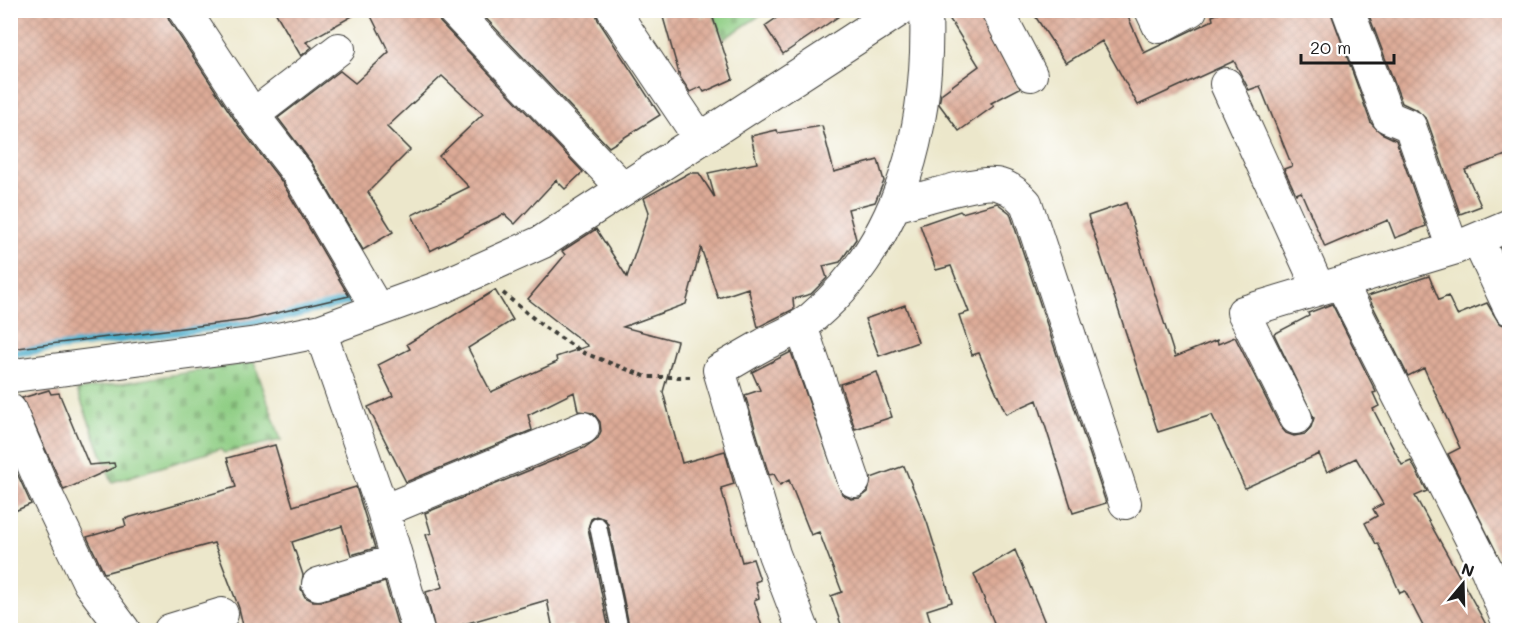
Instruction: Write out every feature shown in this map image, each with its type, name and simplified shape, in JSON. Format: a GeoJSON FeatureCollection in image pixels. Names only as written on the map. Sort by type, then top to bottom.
{"type":"FeatureCollection","features":[{"type":"Feature","properties":{"kind":"street"},"geometry":{"type":"LineString","coordinates":[[184,10],[254,115],[297,172],[378,310]]}},
{"type":"Feature","properties":{"kind":"street"},"geometry":{"type":"LineString","coordinates":[[453,10],[624,189]]}},
{"type":"Feature","properties":{"kind":"street"},"geometry":{"type":"LineString","coordinates":[[613,10],[700,139]]}},
{"type":"Feature","properties":{"kind":"street"},"geometry":{"type":"LineString","coordinates":[[10,376],[261,343],[320,331],[482,269],[542,242],[899,10]]}},
{"type":"Feature","properties":{"kind":"street"},"geometry":{"type":"LineString","coordinates":[[803,630],[774,554],[719,370],[814,317],[845,286],[886,226],[905,180],[921,119],[928,50],[926,10]]}},
{"type":"Feature","properties":{"kind":"street"},"geometry":{"type":"LineString","coordinates":[[997,10],[1031,75]]}},
{"type":"Feature","properties":{"kind":"street"},"geometry":{"type":"LineString","coordinates":[[1151,10],[1159,27],[1191,10]]}},
{"type":"Feature","properties":{"kind":"street"},"geometry":{"type":"LineString","coordinates":[[1348,10],[1388,117],[1410,126],[1465,244],[1509,309]]}},
{"type":"Feature","properties":{"kind":"street"},"geometry":{"type":"LineString","coordinates":[[254,115],[339,49]]}},
{"type":"Feature","properties":{"kind":"street"},"geometry":{"type":"LineString","coordinates":[[1226,84],[1330,286],[1498,567],[1509,627]]}},
{"type":"Feature","properties":{"kind":"street"},"geometry":{"type":"LineString","coordinates":[[894,206],[978,184],[998,184],[1014,192],[1026,203],[1070,370],[1125,503]]}},
{"type":"Feature","properties":{"kind":"street"},"geometry":{"type":"LineString","coordinates":[[1296,418],[1243,312],[1465,244],[1509,225]]}},
{"type":"Feature","properties":{"kind":"street"},"geometry":{"type":"LineString","coordinates":[[801,326],[854,481]]}},
{"type":"Feature","properties":{"kind":"street"},"geometry":{"type":"LineString","coordinates":[[320,331],[383,511],[418,630]]}},
{"type":"Feature","properties":{"kind":"street"},"geometry":{"type":"LineString","coordinates":[[10,410],[40,481],[89,583],[124,630]]}},
{"type":"Feature","properties":{"kind":"street"},"geometry":{"type":"LineString","coordinates":[[383,511],[583,428]]}},
{"type":"Feature","properties":{"kind":"street"},"geometry":{"type":"LineString","coordinates":[[318,584],[397,560]]}},
{"type":"Feature","properties":{"kind":"street"},"geometry":{"type":"LineString","coordinates":[[170,630],[222,614]]}},
{"type":"Feature","properties":{"kind":"lane"},"geometry":{"type":"LineString","coordinates":[[598,526],[620,630]]}},
{"type":"Feature","properties":{"kind":"path"},"geometry":{"type":"LineString","coordinates":[[482,269],[489,280],[524,312],[584,353],[647,377],[720,374]]}},
{"type":"Feature","properties":{"kind":"green space"},"geometry":{"type":"Polygon","coordinates":[[[706,11],[767,11],[724,39],[713,13],[708,14],[706,11]]]}},
{"type":"Feature","properties":{"kind":"green space"},"geometry":{"type":"Polygon","coordinates":[[[254,362],[281,440],[224,453],[220,449],[112,482],[77,390],[254,362]]]}},
{"type":"Feature","properties":{"kind":"building"},"geometry":{"type":"Polygon","coordinates":[[[10,10],[166,10],[169,20],[238,125],[282,182],[349,296],[247,320],[10,349],[10,10]]]}},
{"type":"Feature","properties":{"kind":"building"},"geometry":{"type":"Polygon","coordinates":[[[274,10],[363,10],[306,42],[312,47],[301,56],[274,10]]]}},
{"type":"Feature","properties":{"kind":"building"},"geometry":{"type":"Polygon","coordinates":[[[368,10],[436,10],[440,22],[583,172],[565,189],[556,180],[515,224],[504,214],[430,251],[412,215],[469,187],[439,156],[483,114],[442,76],[387,127],[410,150],[368,192],[393,232],[363,250],[312,163],[278,118],[340,71],[355,83],[389,52],[368,10]]]}},
{"type":"Feature","properties":{"kind":"building"},"geometry":{"type":"Polygon","coordinates":[[[478,10],[595,10],[598,20],[660,115],[609,147],[478,10]]]}},
{"type":"Feature","properties":{"kind":"building"},"geometry":{"type":"Polygon","coordinates":[[[661,10],[699,10],[701,18],[712,15],[733,79],[704,92],[701,87],[690,92],[680,77],[661,10]]]}},
{"type":"Feature","properties":{"kind":"building"},"geometry":{"type":"Polygon","coordinates":[[[788,10],[848,10],[783,54],[765,26],[788,10]]]}},
{"type":"Feature","properties":{"kind":"building"},"geometry":{"type":"Polygon","coordinates":[[[944,10],[979,10],[1020,88],[991,103],[994,106],[959,131],[939,104],[941,94],[979,66],[944,10]]]}},
{"type":"Feature","properties":{"kind":"building"},"geometry":{"type":"Polygon","coordinates":[[[1031,10],[1125,10],[1144,53],[1213,20],[1212,16],[1226,10],[1330,10],[1371,123],[1381,133],[1396,140],[1426,226],[1395,238],[1388,220],[1325,247],[1301,192],[1296,194],[1284,169],[1292,166],[1260,86],[1249,90],[1234,61],[1138,105],[1102,41],[1066,63],[1031,10]]]}},
{"type":"Feature","properties":{"kind":"building"},"geometry":{"type":"Polygon","coordinates":[[[1367,10],[1509,10],[1509,154],[1465,170],[1481,206],[1460,214],[1427,120],[1417,110],[1402,103],[1367,10]]]}},
{"type":"Feature","properties":{"kind":"building"},"geometry":{"type":"Polygon","coordinates":[[[822,126],[834,172],[878,160],[884,181],[875,202],[848,209],[856,239],[840,262],[823,266],[827,278],[811,294],[793,299],[794,309],[758,327],[748,288],[718,298],[701,248],[686,304],[623,327],[677,341],[663,392],[682,463],[725,451],[734,484],[721,488],[742,562],[753,559],[760,580],[755,582],[759,598],[754,600],[763,630],[630,630],[608,524],[605,519],[596,516],[591,519],[588,528],[609,630],[572,630],[572,625],[553,629],[547,600],[444,630],[435,630],[426,592],[443,587],[426,535],[431,533],[425,513],[584,448],[598,438],[601,431],[600,422],[593,413],[578,411],[574,392],[528,415],[532,430],[406,482],[368,407],[393,396],[378,365],[410,349],[407,344],[495,290],[513,320],[468,348],[491,392],[557,362],[556,357],[588,346],[528,299],[565,255],[562,251],[596,229],[627,277],[649,212],[644,198],[689,173],[699,173],[715,198],[708,173],[757,163],[751,136],[777,130],[778,133],[822,126]]]}},
{"type":"Feature","properties":{"kind":"building"},"geometry":{"type":"Polygon","coordinates":[[[997,203],[1010,213],[1106,503],[1073,513],[1037,400],[1006,414],[979,353],[972,355],[959,315],[969,312],[951,266],[936,270],[920,225],[960,211],[962,213],[997,203]]]}},
{"type":"Feature","properties":{"kind":"building"},"geometry":{"type":"Polygon","coordinates":[[[1126,203],[1175,357],[1217,340],[1218,344],[1235,337],[1280,426],[1286,433],[1294,436],[1305,434],[1314,418],[1274,334],[1309,316],[1308,313],[1332,304],[1376,392],[1373,393],[1379,406],[1373,409],[1402,465],[1411,461],[1427,491],[1415,496],[1489,630],[1425,630],[1405,591],[1400,593],[1378,543],[1376,544],[1365,523],[1377,516],[1373,509],[1383,504],[1356,458],[1327,472],[1319,454],[1245,488],[1212,415],[1158,432],[1088,216],[1126,203]]]}},
{"type":"Feature","properties":{"kind":"building"},"geometry":{"type":"Polygon","coordinates":[[[1429,276],[1439,300],[1448,296],[1457,315],[1487,303],[1499,323],[1509,327],[1509,578],[1448,454],[1460,448],[1424,368],[1408,376],[1368,296],[1429,276]]]}},
{"type":"Feature","properties":{"kind":"building"},"geometry":{"type":"Polygon","coordinates":[[[905,305],[918,342],[879,356],[865,319],[905,305]]]}},
{"type":"Feature","properties":{"kind":"building"},"geometry":{"type":"Polygon","coordinates":[[[791,352],[842,494],[851,499],[860,498],[868,492],[871,478],[904,466],[927,522],[952,602],[927,610],[933,630],[843,630],[831,596],[842,592],[819,532],[811,535],[789,480],[780,485],[774,474],[769,475],[745,395],[760,390],[752,372],[791,352]]]}},
{"type":"Feature","properties":{"kind":"building"},"geometry":{"type":"Polygon","coordinates":[[[877,372],[892,417],[855,429],[840,384],[877,372]]]}},
{"type":"Feature","properties":{"kind":"building"},"geometry":{"type":"Polygon","coordinates":[[[49,390],[51,394],[59,393],[89,465],[114,463],[115,467],[64,490],[22,398],[49,390]]]}},
{"type":"Feature","properties":{"kind":"building"},"geometry":{"type":"Polygon","coordinates":[[[275,445],[293,506],[356,487],[375,548],[351,555],[342,526],[292,542],[303,575],[301,589],[305,597],[313,601],[323,601],[385,582],[399,630],[244,630],[239,608],[214,543],[104,573],[87,537],[126,526],[124,519],[236,487],[227,458],[275,445]]]}},
{"type":"Feature","properties":{"kind":"building"},"geometry":{"type":"Polygon","coordinates":[[[16,471],[31,504],[10,513],[10,472],[16,471]]]}},
{"type":"Feature","properties":{"kind":"building"},"geometry":{"type":"Polygon","coordinates":[[[1015,550],[1048,630],[997,630],[974,574],[1015,550]]]}},
{"type":"Feature","properties":{"kind":"waterway"},"geometry":{"type":"LineString","coordinates":[[10,353],[274,319],[365,297]]}}]}
